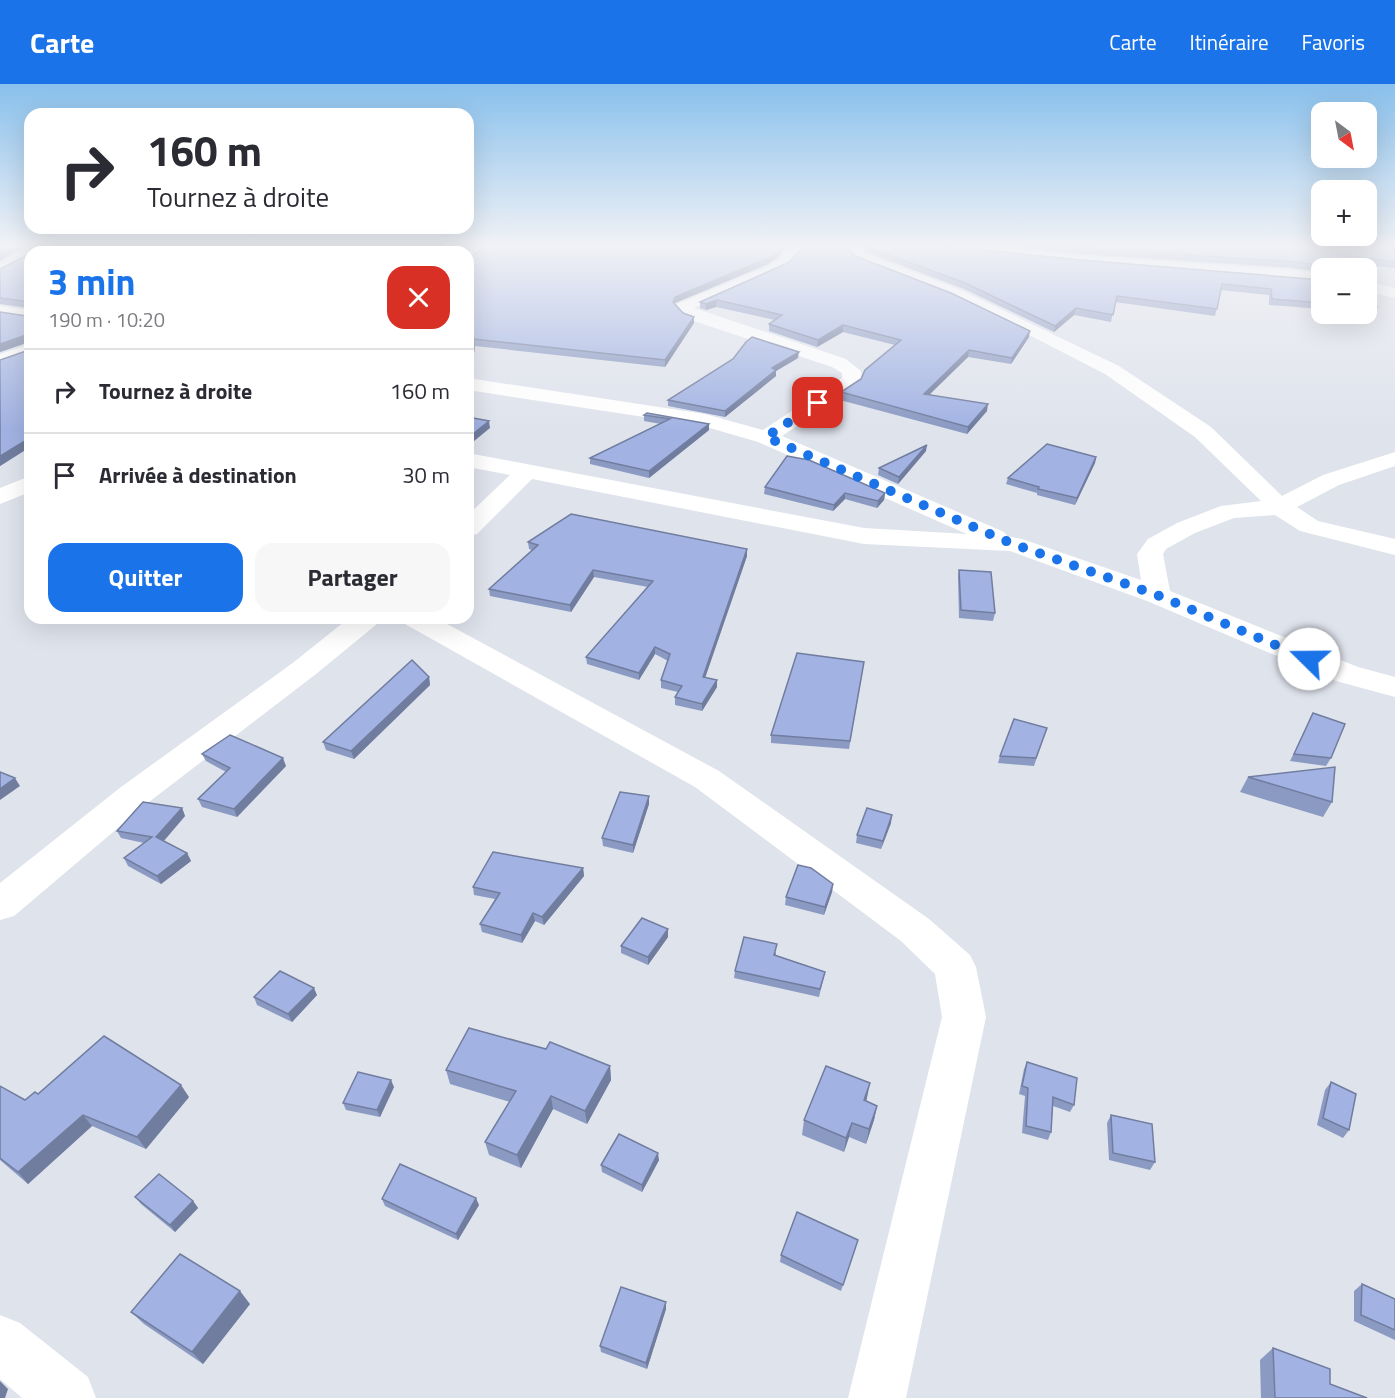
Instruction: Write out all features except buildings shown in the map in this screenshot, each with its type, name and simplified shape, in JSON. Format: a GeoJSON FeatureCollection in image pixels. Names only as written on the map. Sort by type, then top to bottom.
{"type":"FeatureCollection","features":[{"type":"Feature","properties":{"kind":"street"},"geometry":{"type":"LineString","coordinates":[[687,305],[683,307],[691,314],[839,363],[852,371],[852,380],[766,437]]}},
{"type":"Feature","properties":{"kind":"street"},"geometry":{"type":"LineString","coordinates":[[982,305],[1112,370],[1162,402],[1203,432],[1280,507],[1309,526],[1395,547]]}},
{"type":"Feature","properties":{"kind":"street"},"geometry":{"type":"LineString","coordinates":[[0,311],[24,314]]}},
{"type":"Feature","properties":{"kind":"street"},"geometry":{"type":"LineString","coordinates":[[0,360],[24,350]]}},
{"type":"Feature","properties":{"kind":"street"},"geometry":{"type":"LineString","coordinates":[[0,360],[24,366]]}},
{"type":"Feature","properties":{"kind":"street"},"geometry":{"type":"LineString","coordinates":[[474,385],[705,420],[766,437],[1013,544],[1157,595],[1347,674],[1395,687]]}},
{"type":"Feature","properties":{"kind":"street"},"geometry":{"type":"LineString","coordinates":[[1157,595],[1150,554],[1156,543],[1186,528],[1230,511],[1280,507],[1332,480],[1395,459]]}},
{"type":"Feature","properties":{"kind":"street"},"geometry":{"type":"LineString","coordinates":[[474,461],[864,536],[1013,544]]}},
{"type":"Feature","properties":{"kind":"street"},"geometry":{"type":"LineString","coordinates":[[474,523],[527,471]]}},
{"type":"Feature","properties":{"kind":"street"},"geometry":{"type":"LineString","coordinates":[[0,475],[24,481]]}},
{"type":"Feature","properties":{"kind":"street"},"geometry":{"type":"LineString","coordinates":[[0,497],[24,485]]}},
{"type":"Feature","properties":{"kind":"street"},"geometry":{"type":"LineString","coordinates":[[0,905],[133,796],[305,668],[360,624]]}},
{"type":"Feature","properties":{"kind":"street"},"geometry":{"type":"LineString","coordinates":[[426,624],[707,779],[915,930],[955,967],[964,1017],[878,1398]]}},
{"type":"Feature","properties":{"kind":"street"},"geometry":{"type":"LineString","coordinates":[[0,1343],[67,1398]]}},
{"type":"Feature","properties":{"kind":"route"},"geometry":{"type":"LineString","coordinates":[[818,403],[766,437],[1013,544],[1087,568],[1157,595],[1309,659]]}}]}
